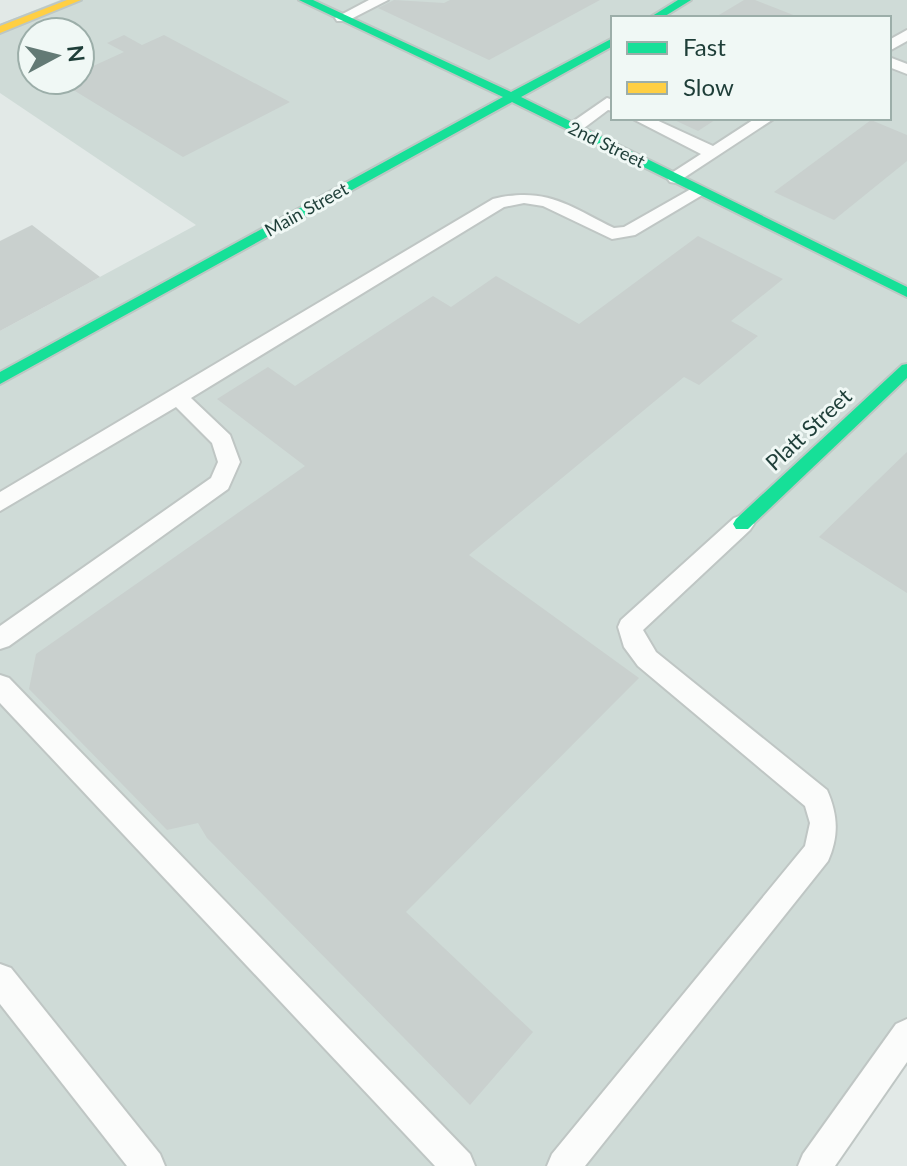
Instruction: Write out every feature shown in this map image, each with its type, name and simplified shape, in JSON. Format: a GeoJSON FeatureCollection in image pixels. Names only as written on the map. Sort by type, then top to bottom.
{"type":"FeatureCollection","features":[{"type":"Feature","properties":{"kind":"street"},"geometry":{"type":"LineString","coordinates":[[0,30],[76,0]]}},
{"type":"Feature","properties":{"kind":"street","name":"2nd Street"},"geometry":{"type":"LineString","coordinates":[[304,0],[510,96],[907,293]]}},
{"type":"Feature","properties":{"kind":"street"},"geometry":{"type":"LineString","coordinates":[[658,16],[686,0]]}},
{"type":"Feature","properties":{"kind":"street","name":"Main Street"},"geometry":{"type":"LineString","coordinates":[[0,379],[510,96],[610,46]]}},
{"type":"Feature","properties":{"kind":"street","name":"Platt Street"},"geometry":{"type":"LineString","coordinates":[[742,524],[907,369]]}},
{"type":"Feature","properties":{"kind":"lane"},"geometry":{"type":"LineString","coordinates":[[342,18],[381,0]]}},
{"type":"Feature","properties":{"kind":"lane"},"geometry":{"type":"LineString","coordinates":[[574,128],[611,99]]}},
{"type":"Feature","properties":{"kind":"lane"},"geometry":{"type":"LineString","coordinates":[[643,120],[713,153]]}},
{"type":"Feature","properties":{"kind":"lane"},"geometry":{"type":"LineString","coordinates":[[676,178],[764,120]]}},
{"type":"Feature","properties":{"kind":"lane"},"geometry":{"type":"LineString","coordinates":[[0,503],[499,203],[524,198],[548,202],[612,234],[629,231],[698,190]]}},
{"type":"Feature","properties":{"kind":"lane"},"geometry":{"type":"LineString","coordinates":[[0,639],[220,483],[229,462],[222,440],[177,396]]}},
{"type":"Feature","properties":{"kind":"lane"},"geometry":{"type":"LineString","coordinates":[[564,1166],[818,852],[824,823],[817,799],[647,659],[633,640],[630,627],[742,524]]}},
{"type":"Feature","properties":{"kind":"lane"},"geometry":{"type":"LineString","coordinates":[[0,686],[458,1166]]}},
{"type":"Feature","properties":{"kind":"lane"},"geometry":{"type":"LineString","coordinates":[[0,979],[148,1166]]}},
{"type":"Feature","properties":{"kind":"lane"},"geometry":{"type":"LineString","coordinates":[[815,1166],[907,1035]]}},
{"type":"Feature","properties":{"kind":"shaded area"},"geometry":{"type":"Polygon","coordinates":[[[60,0],[907,0],[907,1064],[832,1166],[0,1166],[0,331],[196,225],[0,93],[0,24],[16,18],[16,96],[96,96],[96,16],[20,16],[60,0]]]}},
{"type":"Feature","properties":{"kind":"building"},"geometry":{"type":"Polygon","coordinates":[[[394,0],[444,3],[450,0],[600,0],[489,60],[378,8],[394,0]]]}},
{"type":"Feature","properties":{"kind":"building"},"geometry":{"type":"Polygon","coordinates":[[[744,0],[755,0],[796,16],[717,16],[744,0]]]}},
{"type":"Feature","properties":{"kind":"building"},"geometry":{"type":"Polygon","coordinates":[[[124,35],[142,45],[164,35],[290,102],[183,157],[83,96],[96,96],[96,65],[124,52],[107,43],[124,35]]]}},
{"type":"Feature","properties":{"kind":"building"},"geometry":{"type":"Polygon","coordinates":[[[674,120],[715,120],[698,131],[674,120]]]}},
{"type":"Feature","properties":{"kind":"building"},"geometry":{"type":"Polygon","coordinates":[[[871,120],[907,135],[907,161],[834,220],[774,192],[871,120]]]}},
{"type":"Feature","properties":{"kind":"building"},"geometry":{"type":"Polygon","coordinates":[[[32,225],[100,277],[0,331],[0,241],[32,225]]]}},
{"type":"Feature","properties":{"kind":"building"},"geometry":{"type":"Polygon","coordinates":[[[698,236],[783,279],[731,321],[758,336],[699,385],[684,377],[469,555],[639,678],[406,912],[533,1032],[470,1105],[207,838],[198,823],[167,830],[29,689],[36,654],[305,466],[217,399],[268,367],[295,386],[433,296],[451,307],[496,276],[579,324],[698,236]]]}},
{"type":"Feature","properties":{"kind":"building"},"geometry":{"type":"Polygon","coordinates":[[[907,452],[907,593],[819,537],[907,452]]]}},
{"type":"Feature","properties":{"kind":"traffic: fast"},"geometry":{"type":"LineString","coordinates":[[304,0],[510,96],[907,293]]}},
{"type":"Feature","properties":{"kind":"traffic: fast"},"geometry":{"type":"LineString","coordinates":[[658,16],[686,0]]}},
{"type":"Feature","properties":{"kind":"traffic: fast"},"geometry":{"type":"LineString","coordinates":[[0,379],[611,42]]}},
{"type":"Feature","properties":{"kind":"traffic: fast"},"geometry":{"type":"LineString","coordinates":[[742,524],[907,369]]}},
{"type":"Feature","properties":{"kind":"traffic: slow"},"geometry":{"type":"LineString","coordinates":[[0,30],[76,0]]}}]}
